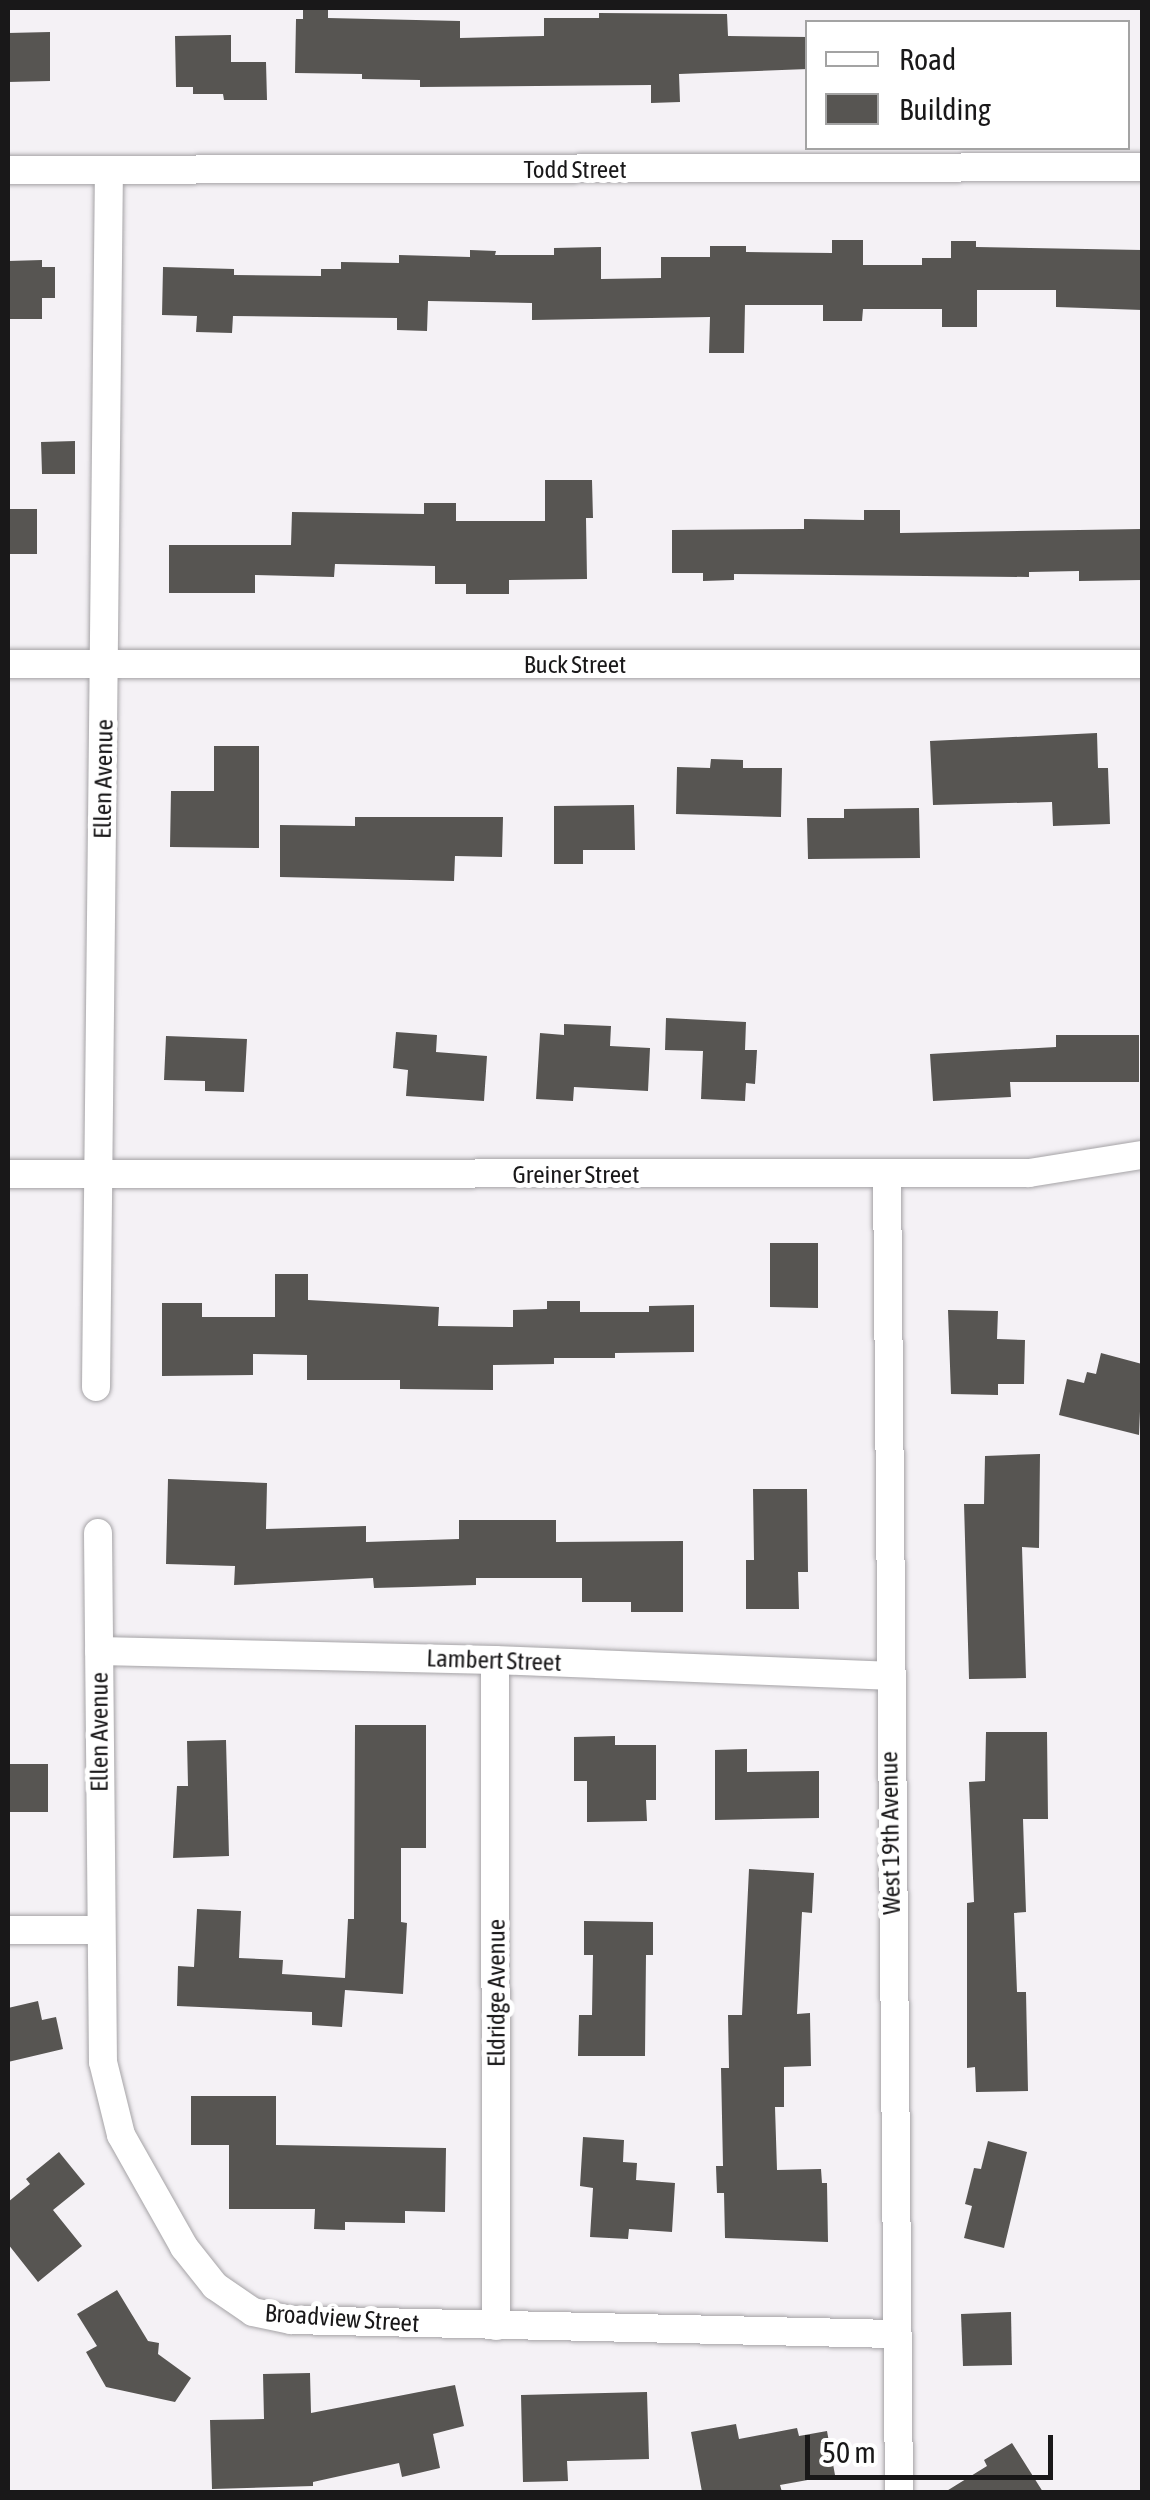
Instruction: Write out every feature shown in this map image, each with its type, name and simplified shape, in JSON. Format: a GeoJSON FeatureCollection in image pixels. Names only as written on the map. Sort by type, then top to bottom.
{"type":"FeatureCollection","features":[{"type":"Feature","properties":{"kind":"street","name":"Todd Street"},"geometry":{"type":"LineString","coordinates":[[8,170],[1142,167]]}},
{"type":"Feature","properties":{"kind":"street","name":"Ellen Avenue"},"geometry":{"type":"LineString","coordinates":[[96,1387],[109,171]]}},
{"type":"Feature","properties":{"kind":"street","name":"Buck Street"},"geometry":{"type":"LineString","coordinates":[[8,664],[1142,664]]}},
{"type":"Feature","properties":{"kind":"street","name":"Greiner Street"},"geometry":{"type":"LineString","coordinates":[[8,1174],[1029,1174],[1142,1155]]}},
{"type":"Feature","properties":{"kind":"street","name":"West 19th Avenue"},"geometry":{"type":"LineString","coordinates":[[887,1174],[888,1676],[899,2492]]}},
{"type":"Feature","properties":{"kind":"street","name":"Ellen Avenue"},"geometry":{"type":"LineString","coordinates":[[98,1534],[100,1930]]}},
{"type":"Feature","properties":{"kind":"street","name":"Lambert Street"},"geometry":{"type":"LineString","coordinates":[[99,1651],[495,1660],[888,1676]]}},
{"type":"Feature","properties":{"kind":"street","name":"Eldridge Avenue"},"geometry":{"type":"LineString","coordinates":[[495,1660],[496,2326]]}},
{"type":"Feature","properties":{"kind":"street"},"geometry":{"type":"LineString","coordinates":[[8,1930],[100,1930]]}},
{"type":"Feature","properties":{"kind":"street","name":"Broadview Street"},"geometry":{"type":"LineString","coordinates":[[100,1930],[103,2062],[116,2123],[184,2247],[215,2286],[253,2312],[291,2320],[896,2334]]}},
{"type":"Feature","properties":{"kind":"building"},"geometry":{"type":"Polygon","coordinates":[[[303,8],[328,8],[328,18],[460,21],[460,38],[544,36],[544,18],[599,18],[599,13],[727,14],[728,36],[805,37],[805,69],[679,74],[680,102],[651,103],[651,85],[420,87],[420,80],[295,73],[296,19],[303,19],[303,8]]]}},
{"type":"Feature","properties":{"kind":"building"},"geometry":{"type":"Polygon","coordinates":[[[50,32],[50,81],[8,82],[8,33],[50,32]]]}},
{"type":"Feature","properties":{"kind":"building"},"geometry":{"type":"Polygon","coordinates":[[[231,35],[231,62],[266,62],[267,100],[224,100],[223,94],[193,94],[193,87],[176,87],[175,36],[231,35]]]}},
{"type":"Feature","properties":{"kind":"building"},"geometry":{"type":"Polygon","coordinates":[[[832,240],[863,240],[863,265],[922,265],[922,258],[951,258],[951,241],[976,241],[976,247],[1142,250],[1142,310],[1056,307],[1056,290],[977,290],[977,327],[942,327],[942,309],[863,309],[862,321],[823,321],[823,305],[745,305],[744,353],[709,353],[710,317],[532,320],[532,303],[428,301],[427,331],[397,330],[397,318],[233,316],[232,333],[196,332],[197,316],[162,315],[163,267],[234,269],[234,275],[321,276],[321,269],[341,269],[341,262],[399,263],[399,255],[470,257],[470,250],[496,251],[495,255],[554,255],[554,248],[601,247],[601,279],[661,278],[661,257],[710,257],[710,246],[746,246],[746,252],[832,253],[832,240]]]}},
{"type":"Feature","properties":{"kind":"building"},"geometry":{"type":"Polygon","coordinates":[[[42,260],[42,267],[55,267],[55,298],[42,298],[42,319],[8,319],[8,261],[42,260]]]}},
{"type":"Feature","properties":{"kind":"building"},"geometry":{"type":"Polygon","coordinates":[[[75,441],[75,474],[42,474],[41,442],[75,441]]]}},
{"type":"Feature","properties":{"kind":"building"},"geometry":{"type":"Polygon","coordinates":[[[545,480],[592,480],[593,518],[586,518],[587,579],[509,580],[509,594],[466,594],[466,584],[435,584],[435,566],[335,564],[334,577],[255,575],[255,593],[169,593],[169,545],[291,545],[292,512],[424,514],[424,503],[456,503],[456,521],[545,521],[545,480]]]}},
{"type":"Feature","properties":{"kind":"building"},"geometry":{"type":"Polygon","coordinates":[[[8,509],[37,509],[37,554],[8,554],[8,509]]]}},
{"type":"Feature","properties":{"kind":"building"},"geometry":{"type":"Polygon","coordinates":[[[864,510],[900,510],[900,533],[1142,529],[1142,580],[1079,581],[1079,571],[1029,572],[1029,577],[734,574],[734,580],[703,581],[703,573],[672,573],[672,530],[804,529],[804,519],[864,520],[864,510]]]}},
{"type":"Feature","properties":{"kind":"building"},"geometry":{"type":"Polygon","coordinates":[[[1097,733],[1098,768],[1108,768],[1110,824],[1053,826],[1052,802],[933,805],[930,741],[1097,733]]]}},
{"type":"Feature","properties":{"kind":"building"},"geometry":{"type":"Polygon","coordinates":[[[214,746],[259,746],[259,848],[170,847],[171,791],[214,791],[214,746]]]}},
{"type":"Feature","properties":{"kind":"building"},"geometry":{"type":"Polygon","coordinates":[[[711,759],[743,760],[743,768],[782,768],[781,817],[676,814],[677,767],[710,768],[711,759]]]}},
{"type":"Feature","properties":{"kind":"building"},"geometry":{"type":"Polygon","coordinates":[[[634,805],[635,850],[583,850],[583,864],[554,864],[554,806],[634,805]]]}},
{"type":"Feature","properties":{"kind":"building"},"geometry":{"type":"Polygon","coordinates":[[[919,808],[920,858],[808,859],[807,818],[844,818],[844,809],[919,808]]]}},
{"type":"Feature","properties":{"kind":"building"},"geometry":{"type":"Polygon","coordinates":[[[355,817],[503,817],[502,857],[455,856],[454,881],[280,877],[280,825],[355,826],[355,817]]]}},
{"type":"Feature","properties":{"kind":"building"},"geometry":{"type":"Polygon","coordinates":[[[666,1018],[746,1022],[745,1050],[757,1050],[755,1084],[746,1083],[745,1101],[701,1099],[703,1051],[665,1050],[666,1018]]]}},
{"type":"Feature","properties":{"kind":"building"},"geometry":{"type":"Polygon","coordinates":[[[564,1024],[611,1026],[610,1046],[650,1048],[648,1091],[574,1087],[573,1101],[536,1099],[540,1033],[564,1035],[564,1024]]]}},
{"type":"Feature","properties":{"kind":"building"},"geometry":{"type":"Polygon","coordinates":[[[396,1032],[437,1035],[436,1052],[487,1056],[484,1101],[406,1096],[408,1070],[393,1068],[396,1032]]]}},
{"type":"Feature","properties":{"kind":"building"},"geometry":{"type":"Polygon","coordinates":[[[1056,1035],[1139,1035],[1139,1082],[1010,1082],[1011,1097],[933,1101],[930,1054],[1056,1047],[1056,1035]]]}},
{"type":"Feature","properties":{"kind":"building"},"geometry":{"type":"Polygon","coordinates":[[[166,1036],[247,1039],[244,1092],[205,1091],[205,1081],[164,1080],[166,1036]]]}},
{"type":"Feature","properties":{"kind":"building"},"geometry":{"type":"Polygon","coordinates":[[[770,1243],[818,1243],[818,1308],[770,1307],[770,1243]]]}},
{"type":"Feature","properties":{"kind":"building"},"geometry":{"type":"Polygon","coordinates":[[[275,1274],[308,1274],[308,1300],[439,1307],[438,1326],[513,1327],[513,1310],[547,1309],[547,1301],[580,1301],[580,1312],[649,1312],[649,1306],[694,1305],[694,1352],[615,1353],[615,1358],[554,1358],[554,1364],[493,1365],[493,1390],[400,1389],[400,1380],[307,1380],[307,1355],[253,1354],[253,1375],[162,1376],[162,1303],[202,1303],[202,1317],[275,1317],[275,1274]]]}},
{"type":"Feature","properties":{"kind":"building"},"geometry":{"type":"Polygon","coordinates":[[[948,1310],[998,1311],[997,1339],[1025,1340],[1024,1384],[998,1384],[998,1395],[951,1394],[948,1310]]]}},
{"type":"Feature","properties":{"kind":"building"},"geometry":{"type":"Polygon","coordinates":[[[1101,1353],[1142,1364],[1139,1435],[1059,1415],[1067,1379],[1084,1383],[1087,1372],[1096,1374],[1101,1353]]]}},
{"type":"Feature","properties":{"kind":"building"},"geometry":{"type":"Polygon","coordinates":[[[1040,1454],[1039,1548],[1022,1547],[1026,1678],[969,1679],[964,1504],[984,1504],[985,1456],[1040,1454]]]}},
{"type":"Feature","properties":{"kind":"building"},"geometry":{"type":"Polygon","coordinates":[[[168,1479],[267,1483],[266,1529],[366,1526],[366,1542],[459,1539],[459,1520],[556,1520],[556,1542],[683,1541],[683,1612],[631,1612],[631,1602],[582,1602],[582,1578],[476,1578],[476,1585],[374,1588],[373,1578],[234,1585],[235,1566],[166,1564],[168,1479]]]}},
{"type":"Feature","properties":{"kind":"building"},"geometry":{"type":"Polygon","coordinates":[[[753,1489],[807,1489],[808,1572],[798,1572],[799,1609],[746,1609],[746,1560],[754,1560],[753,1489]]]}},
{"type":"Feature","properties":{"kind":"building"},"geometry":{"type":"Polygon","coordinates":[[[355,1725],[426,1725],[426,1848],[401,1848],[401,1922],[407,1923],[403,1994],[345,1990],[342,2027],[312,2025],[312,2012],[177,2006],[178,1966],[194,1967],[197,1909],[241,1911],[239,1958],[283,1960],[282,1974],[345,1978],[348,1919],[354,1919],[355,1725]]]}},
{"type":"Feature","properties":{"kind":"building"},"geometry":{"type":"Polygon","coordinates":[[[986,1732],[1047,1732],[1048,1819],[1023,1819],[1026,1912],[1014,1913],[1017,1992],[1026,1992],[1028,2091],[976,2092],[975,2067],[967,2068],[967,1903],[974,1902],[969,1782],[985,1781],[986,1732]]]}},
{"type":"Feature","properties":{"kind":"building"},"geometry":{"type":"Polygon","coordinates":[[[615,1736],[615,1745],[656,1745],[656,1800],[646,1800],[647,1821],[587,1822],[587,1781],[574,1781],[574,1737],[615,1736]]]}},
{"type":"Feature","properties":{"kind":"building"},"geometry":{"type":"Polygon","coordinates":[[[226,1740],[229,1856],[173,1858],[177,1786],[188,1786],[187,1741],[226,1740]]]}},
{"type":"Feature","properties":{"kind":"building"},"geometry":{"type":"Polygon","coordinates":[[[747,1749],[747,1772],[819,1771],[819,1818],[715,1820],[715,1750],[747,1749]]]}},
{"type":"Feature","properties":{"kind":"building"},"geometry":{"type":"Polygon","coordinates":[[[8,1764],[48,1764],[48,1812],[8,1812],[8,1764]]]}},
{"type":"Feature","properties":{"kind":"building"},"geometry":{"type":"Polygon","coordinates":[[[749,1869],[814,1873],[812,1913],[802,1912],[797,2014],[810,2013],[811,2066],[784,2067],[784,2107],[775,2107],[777,2170],[821,2169],[822,2183],[827,2183],[828,2242],[725,2238],[724,2193],[717,2193],[716,2166],[723,2166],[721,2068],[729,2068],[728,2015],[742,2015],[749,1869]]]}},
{"type":"Feature","properties":{"kind":"building"},"geometry":{"type":"Polygon","coordinates":[[[584,1921],[653,1922],[653,1955],[646,1955],[645,2056],[578,2056],[579,2015],[592,2015],[593,1955],[584,1955],[584,1921]]]}},
{"type":"Feature","properties":{"kind":"building"},"geometry":{"type":"Polygon","coordinates":[[[38,2001],[42,2020],[56,2017],[63,2049],[8,2062],[8,2008],[38,2001]]]}},
{"type":"Feature","properties":{"kind":"building"},"geometry":{"type":"Polygon","coordinates":[[[191,2096],[276,2096],[276,2145],[446,2148],[445,2212],[405,2211],[405,2223],[345,2222],[345,2230],[314,2229],[315,2209],[229,2209],[229,2145],[191,2145],[191,2096]]]}},
{"type":"Feature","properties":{"kind":"building"},"geometry":{"type":"Polygon","coordinates":[[[583,2137],[624,2140],[623,2162],[637,2163],[636,2180],[675,2183],[672,2232],[629,2229],[628,2239],[590,2237],[593,2188],[580,2186],[583,2137]]]}},
{"type":"Feature","properties":{"kind":"building"},"geometry":{"type":"Polygon","coordinates":[[[988,2141],[1027,2152],[1004,2248],[964,2238],[972,2206],[965,2204],[974,2168],[981,2169],[988,2141]]]}},
{"type":"Feature","properties":{"kind":"building"},"geometry":{"type":"Polygon","coordinates":[[[59,2152],[85,2184],[53,2210],[82,2246],[38,2282],[8,2244],[8,2202],[30,2184],[26,2179],[59,2152]]]}},
{"type":"Feature","properties":{"kind":"building"},"geometry":{"type":"Polygon","coordinates":[[[117,2290],[148,2341],[159,2343],[158,2354],[191,2378],[175,2402],[106,2387],[86,2352],[97,2346],[77,2314],[117,2290]]]}},
{"type":"Feature","properties":{"kind":"building"},"geometry":{"type":"Polygon","coordinates":[[[1011,2312],[1012,2365],[963,2366],[961,2314],[1011,2312]]]}},
{"type":"Feature","properties":{"kind":"building"},"geometry":{"type":"Polygon","coordinates":[[[310,2373],[311,2413],[455,2385],[464,2426],[433,2434],[440,2468],[402,2477],[399,2463],[313,2482],[313,2486],[212,2489],[210,2420],[264,2419],[263,2374],[310,2373]]]}},
{"type":"Feature","properties":{"kind":"building"},"geometry":{"type":"Polygon","coordinates":[[[647,2392],[649,2459],[567,2461],[568,2481],[523,2482],[521,2395],[647,2392]]]}},
{"type":"Feature","properties":{"kind":"building"},"geometry":{"type":"Polygon","coordinates":[[[736,2424],[739,2439],[797,2428],[799,2436],[827,2431],[835,2475],[780,2485],[782,2492],[702,2492],[691,2432],[736,2424]]]}},
{"type":"Feature","properties":{"kind":"building"},"geometry":{"type":"Polygon","coordinates":[[[1012,2443],[1043,2492],[945,2492],[987,2466],[984,2460],[1012,2443]]]}}]}
